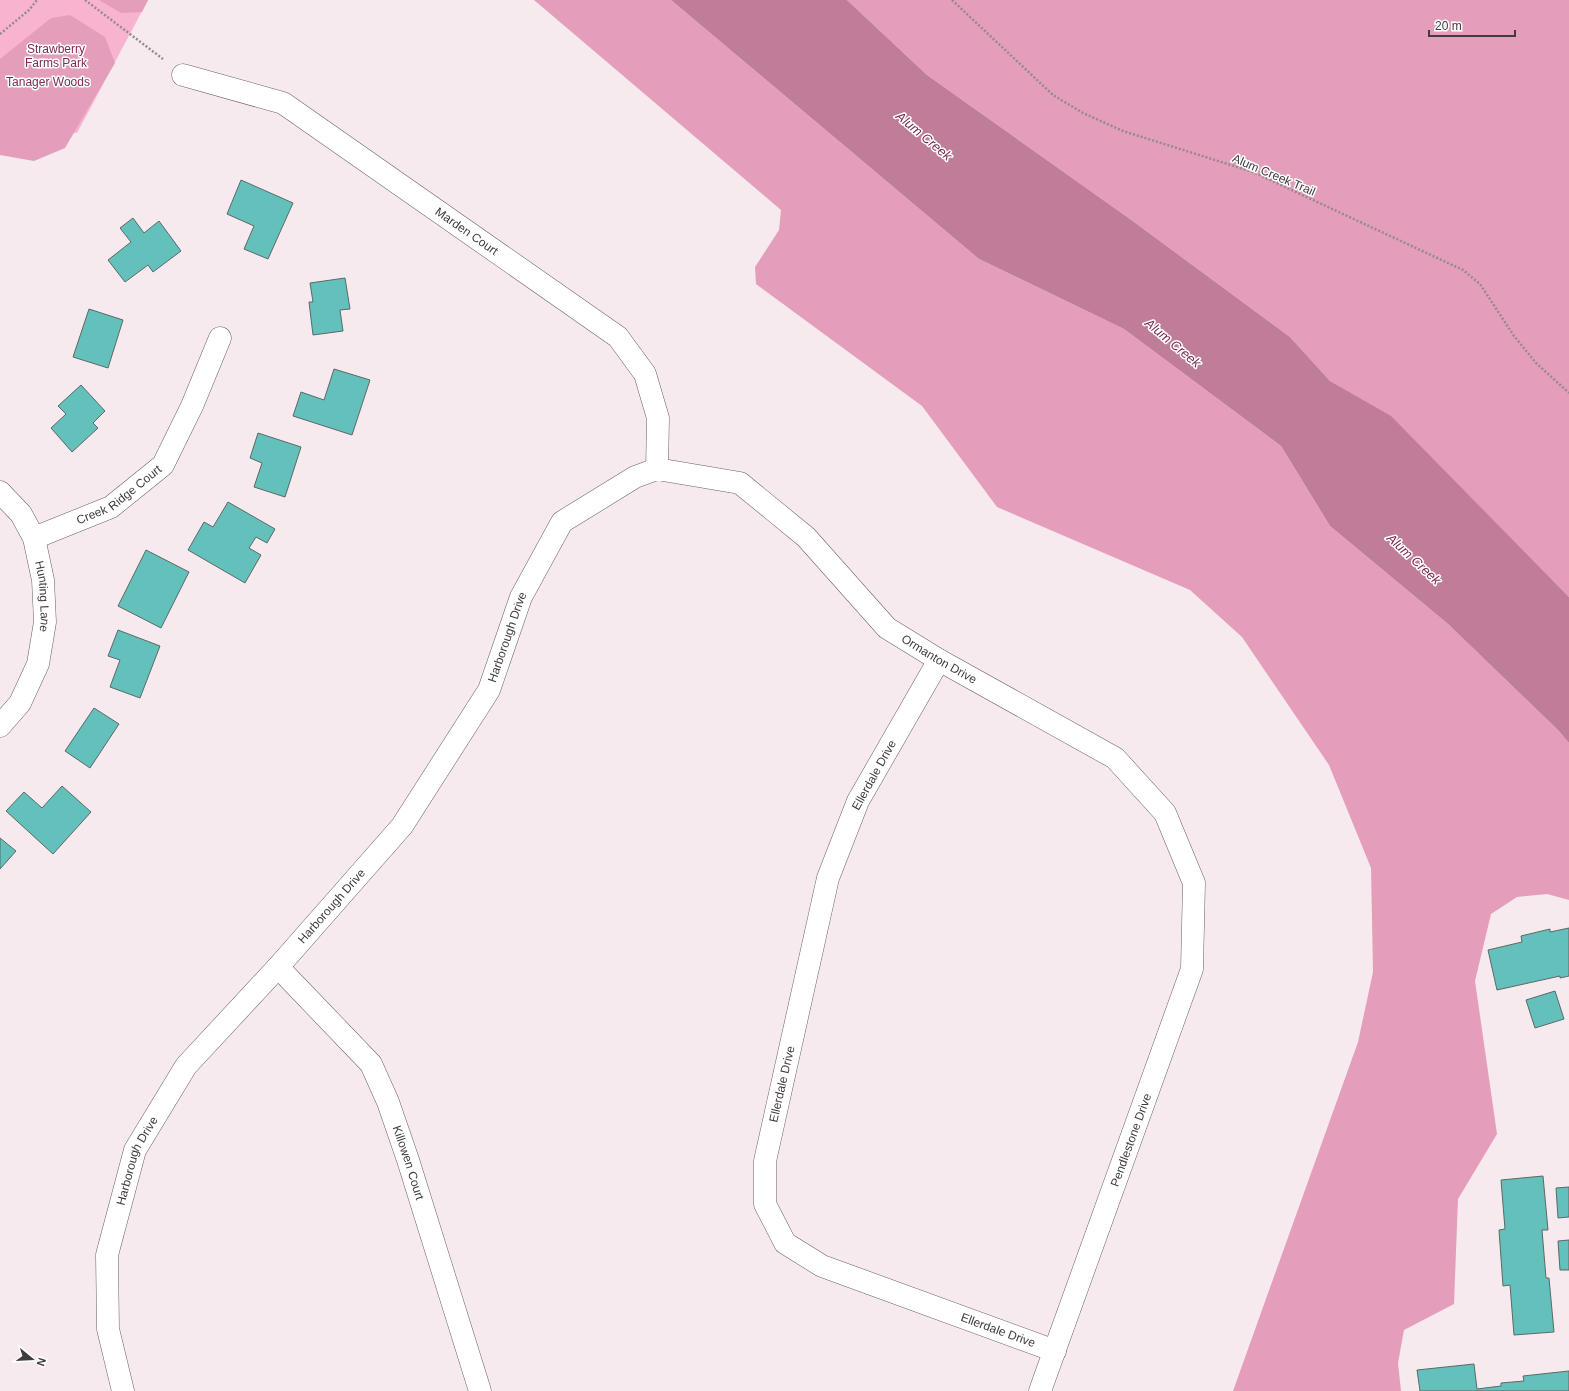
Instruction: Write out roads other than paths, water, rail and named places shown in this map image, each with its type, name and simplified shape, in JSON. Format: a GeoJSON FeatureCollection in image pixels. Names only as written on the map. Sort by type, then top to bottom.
{"type":"FeatureCollection","features":[{"type":"Feature","properties":{"kind":"street","name":"Marden Court"},"geometry":{"type":"LineString","coordinates":[[183,75],[283,104],[618,337],[645,374],[658,418],[657,469]]}},
{"type":"Feature","properties":{"kind":"street","name":"Creek Ridge Court"},"geometry":{"type":"LineString","coordinates":[[34,538],[111,507],[163,465],[192,406],[220,338]]}},
{"type":"Feature","properties":{"kind":"street","name":"Ormanton Drive"},"geometry":{"type":"LineString","coordinates":[[657,469],[740,483],[806,537],[887,628],[939,660],[1116,758],[1166,813],[1194,883]]}},
{"type":"Feature","properties":{"kind":"street","name":"Harborough Drive"},"geometry":{"type":"LineString","coordinates":[[123,1391],[108,1329],[107,1255],[135,1150],[186,1066],[278,968],[402,826],[489,690],[521,597],[562,522],[635,477],[657,469]]}},
{"type":"Feature","properties":{"kind":"street","name":"Hunting Lane"},"geometry":{"type":"LineString","coordinates":[[0,492],[21,514],[34,538],[43,580],[45,622],[38,664],[20,703],[0,726]]}},
{"type":"Feature","properties":{"kind":"street","name":"Ellerdale Drive"},"geometry":{"type":"LineString","coordinates":[[939,660],[858,801],[828,878],[765,1161],[765,1204],[786,1242],[822,1266],[1055,1351]]}},
{"type":"Feature","properties":{"kind":"street","name":"Pendlestone Drive"},"geometry":{"type":"LineString","coordinates":[[1040,1391],[1192,969],[1194,883]]}},
{"type":"Feature","properties":{"kind":"street","name":"Killowen Court"},"geometry":{"type":"LineString","coordinates":[[278,968],[371,1064],[388,1102],[408,1160],[480,1391]]}},
{"type":"Feature","properties":{"kind":"water","name":"Alum Creek"},"geometry":{"type":"Polygon","coordinates":[[[671,0],[847,0],[927,75],[1130,219],[1290,337],[1330,381],[1391,416],[1569,597],[1569,743],[1558,730],[1448,624],[1330,526],[1281,446],[1124,329],[979,259],[671,0]]]}},
{"type":"Feature","properties":{"kind":"park label","name":"Strawberry Farms Park"},"geometry":{"type":"Point","coordinates":[56,56]}},
{"type":"Feature","properties":{"kind":"park label","name":"Tanager Woods"},"geometry":{"type":"Point","coordinates":[48,82]}}]}
